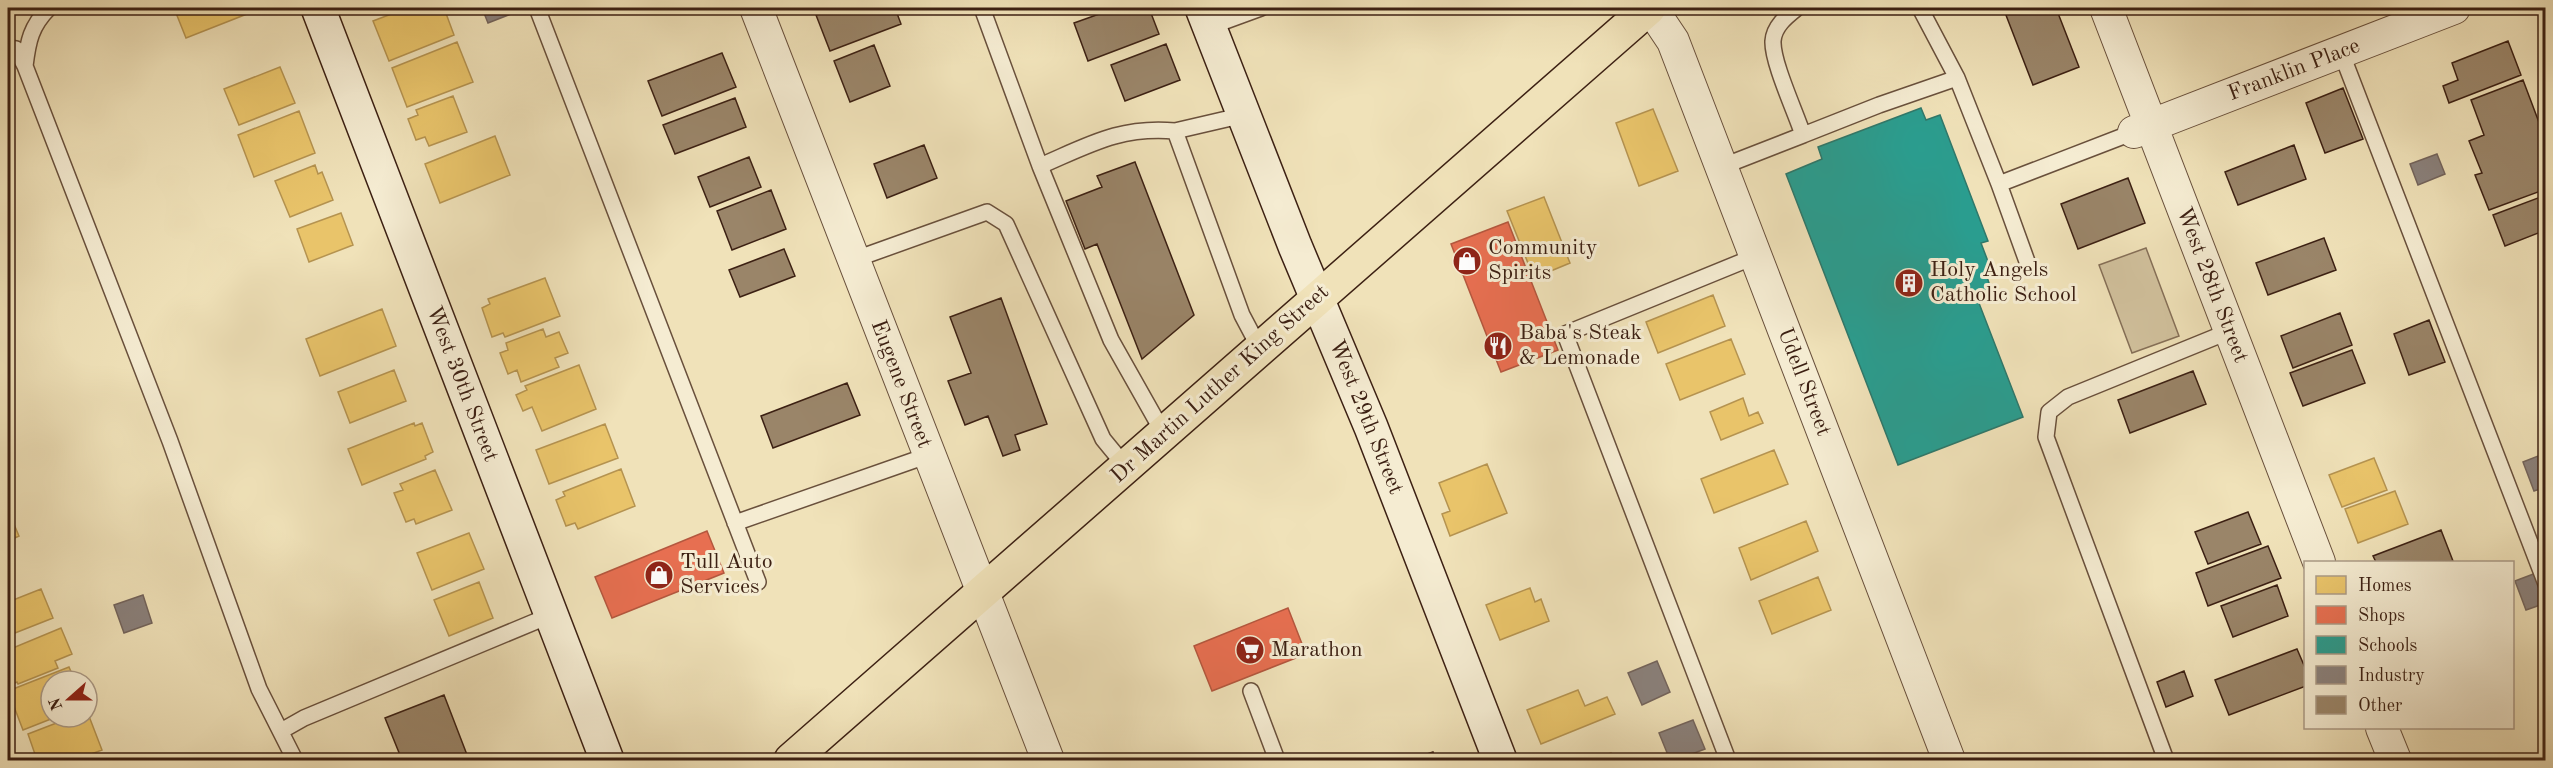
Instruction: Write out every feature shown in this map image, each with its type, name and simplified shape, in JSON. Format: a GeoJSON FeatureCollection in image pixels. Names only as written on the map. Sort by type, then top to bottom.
{"type":"FeatureCollection","features":[{"type":"Feature","properties":{"kind":"main road","name":"West 30th Street"},"geometry":{"type":"LineString","coordinates":[[318,8],[607,760]]}},
{"type":"Feature","properties":{"kind":"main road","name":"Dr Martin Luther King Street"},"geometry":{"type":"LineString","coordinates":[[791,760],[1650,8]]}},
{"type":"Feature","properties":{"kind":"main road","name":"West 29th Street"},"geometry":{"type":"LineString","coordinates":[[1206,17],[1500,760]]}},
{"type":"Feature","properties":{"kind":"street","name":"Eugene Street"},"geometry":{"type":"LineString","coordinates":[[756,8],[1048,760]]}},
{"type":"Feature","properties":{"kind":"street","name":"Udell Street"},"geometry":{"type":"LineString","coordinates":[[1650,8],[1673,41],[1949,760]]}},
{"type":"Feature","properties":{"kind":"street","name":"West 28th Street"},"geometry":{"type":"LineString","coordinates":[[2106,8],[2142,129],[2230,331],[2319,561]]}},
{"type":"Feature","properties":{"kind":"street","name":"Franklin Place"},"geometry":{"type":"LineString","coordinates":[[2142,129],[2454,8]]}},
{"type":"Feature","properties":{"kind":"street"},"geometry":{"type":"LineString","coordinates":[[2382,729],[2395,760]]}},
{"type":"Feature","properties":{"kind":"lane"},"geometry":{"type":"LineString","coordinates":[[26,66],[27,48],[35,22],[49,8]]}},
{"type":"Feature","properties":{"kind":"lane"},"geometry":{"type":"LineString","coordinates":[[537,8],[758,582]]}},
{"type":"Feature","properties":{"kind":"lane"},"geometry":{"type":"LineString","coordinates":[[982,8],[1040,166],[1111,340],[1164,434]]}},
{"type":"Feature","properties":{"kind":"lane"},"geometry":{"type":"LineString","coordinates":[[1206,17],[1261,8]]}},
{"type":"Feature","properties":{"kind":"lane"},"geometry":{"type":"LineString","coordinates":[[1797,8],[1782,21],[1773,40],[1778,64],[1803,135]]}},
{"type":"Feature","properties":{"kind":"lane"},"geometry":{"type":"LineString","coordinates":[[1920,8],[1957,78],[2029,267]]}},
{"type":"Feature","properties":{"kind":"lane"},"geometry":{"type":"LineString","coordinates":[[8,48],[16,49],[26,66],[170,441],[259,689],[295,760]]}},
{"type":"Feature","properties":{"kind":"lane"},"geometry":{"type":"LineString","coordinates":[[2341,52],[2546,584]]}},
{"type":"Feature","properties":{"kind":"lane"},"geometry":{"type":"LineString","coordinates":[[1722,167],[1879,105],[1957,78]]}},
{"type":"Feature","properties":{"kind":"lane"},"geometry":{"type":"LineString","coordinates":[[1040,166],[1121,133],[1150,129],[1175,131],[1244,115]]}},
{"type":"Feature","properties":{"kind":"lane"},"geometry":{"type":"LineString","coordinates":[[1999,184],[2142,129]]}},
{"type":"Feature","properties":{"kind":"lane"},"geometry":{"type":"LineString","coordinates":[[1175,131],[1242,315],[1260,349]]}},
{"type":"Feature","properties":{"kind":"lane"},"geometry":{"type":"LineString","coordinates":[[854,260],[987,212],[1006,224],[1103,439],[1126,467]]}},
{"type":"Feature","properties":{"kind":"lane"},"geometry":{"type":"LineString","coordinates":[[1728,760],[1565,334],[1756,256]]}},
{"type":"Feature","properties":{"kind":"lane"},"geometry":{"type":"LineString","coordinates":[[2166,760],[2046,437],[2049,412],[2068,397],[2230,331]]}},
{"type":"Feature","properties":{"kind":"lane"},"geometry":{"type":"LineString","coordinates":[[735,523],[929,455]]}},
{"type":"Feature","properties":{"kind":"lane"},"geometry":{"type":"LineString","coordinates":[[281,730],[304,718],[551,615]]}},
{"type":"Feature","properties":{"kind":"lane"},"geometry":{"type":"LineString","coordinates":[[1251,691],[1277,760]]}},
{"type":"Feature","properties":{"kind":"shaded area"},"geometry":{"type":"Polygon","coordinates":[[[2146,248],[2179,336],[2132,353],[2099,265],[2146,248]]]}},
{"type":"Feature","properties":{"kind":"building: Homes"},"geometry":{"type":"Polygon","coordinates":[[[174,8],[250,8],[252,12],[186,38],[174,8]]]}},
{"type":"Feature","properties":{"kind":"building: Homes"},"geometry":{"type":"Polygon","coordinates":[[[407,8],[444,8],[454,35],[389,61],[373,21],[407,8]]]}},
{"type":"Feature","properties":{"kind":"building: Homes"},"geometry":{"type":"Polygon","coordinates":[[[457,42],[473,82],[407,107],[392,68],[457,42]]]}},
{"type":"Feature","properties":{"kind":"building: Homes"},"geometry":{"type":"Polygon","coordinates":[[[280,67],[295,103],[239,125],[224,89],[280,67]]]}},
{"type":"Feature","properties":{"kind":"building: Homes"},"geometry":{"type":"Polygon","coordinates":[[[453,96],[467,132],[429,146],[425,137],[416,140],[408,119],[418,115],[416,110],[453,96]]]}},
{"type":"Feature","properties":{"kind":"building: Homes"},"geometry":{"type":"Polygon","coordinates":[[[1653,109],[1678,171],[1639,186],[1616,123],[1653,109]]]}},
{"type":"Feature","properties":{"kind":"building: Homes"},"geometry":{"type":"Polygon","coordinates":[[[299,111],[315,153],[254,177],[238,135],[299,111]]]}},
{"type":"Feature","properties":{"kind":"building: Homes"},"geometry":{"type":"Polygon","coordinates":[[[495,136],[510,175],[440,203],[425,164],[495,136]]]}},
{"type":"Feature","properties":{"kind":"building: Homes"},"geometry":{"type":"Polygon","coordinates":[[[315,165],[318,174],[322,172],[333,200],[290,217],[275,181],[315,165]]]}},
{"type":"Feature","properties":{"kind":"building: Homes"},"geometry":{"type":"Polygon","coordinates":[[[1544,197],[1570,263],[1534,278],[1507,211],[1544,197]]]}},
{"type":"Feature","properties":{"kind":"building: Homes"},"geometry":{"type":"Polygon","coordinates":[[[341,213],[353,245],[309,262],[297,229],[341,213]]]}},
{"type":"Feature","properties":{"kind":"building: Homes"},"geometry":{"type":"Polygon","coordinates":[[[545,278],[560,316],[505,337],[503,333],[492,337],[482,308],[490,304],[488,299],[545,278]]]}},
{"type":"Feature","properties":{"kind":"building: Homes"},"geometry":{"type":"Polygon","coordinates":[[[1713,295],[1725,326],[1658,353],[1646,322],[1713,295]]]}},
{"type":"Feature","properties":{"kind":"building: Homes"},"geometry":{"type":"Polygon","coordinates":[[[382,309],[396,346],[320,376],[306,339],[382,309]]]}},
{"type":"Feature","properties":{"kind":"building: Homes"},"geometry":{"type":"Polygon","coordinates":[[[543,329],[546,337],[559,332],[568,353],[555,358],[559,367],[521,382],[517,370],[508,374],[500,353],[508,350],[506,343],[543,329]]]}},
{"type":"Feature","properties":{"kind":"building: Homes"},"geometry":{"type":"Polygon","coordinates":[[[1731,339],[1745,374],[1680,400],[1666,364],[1731,339]]]}},
{"type":"Feature","properties":{"kind":"building: Homes"},"geometry":{"type":"Polygon","coordinates":[[[579,365],[596,409],[542,431],[532,407],[523,411],[516,395],[527,390],[525,386],[579,365]]]}},
{"type":"Feature","properties":{"kind":"building: Homes"},"geometry":{"type":"Polygon","coordinates":[[[394,370],[406,401],[350,423],[338,392],[394,370]]]}},
{"type":"Feature","properties":{"kind":"building: Homes"},"geometry":{"type":"Polygon","coordinates":[[[1743,398],[1749,416],[1758,412],[1763,423],[1721,440],[1710,412],[1743,398]]]}},
{"type":"Feature","properties":{"kind":"building: Homes"},"geometry":{"type":"Polygon","coordinates":[[[414,423],[415,426],[422,423],[433,452],[425,456],[426,459],[362,485],[348,449],[414,423]]]}},
{"type":"Feature","properties":{"kind":"building: Homes"},"geometry":{"type":"Polygon","coordinates":[[[605,424],[618,458],[549,484],[536,450],[605,424]]]}},
{"type":"Feature","properties":{"kind":"building: Homes"},"geometry":{"type":"Polygon","coordinates":[[[1774,450],[1788,484],[1714,513],[1701,479],[1774,450]]]}},
{"type":"Feature","properties":{"kind":"building: Homes"},"geometry":{"type":"Polygon","coordinates":[[[2374,458],[2387,490],[2342,507],[2329,475],[2374,458]]]}},
{"type":"Feature","properties":{"kind":"building: Homes"},"geometry":{"type":"Polygon","coordinates":[[[1487,464],[1507,513],[1450,536],[1442,514],[1450,511],[1439,483],[1487,464]]]}},
{"type":"Feature","properties":{"kind":"building: Homes"},"geometry":{"type":"Polygon","coordinates":[[[621,469],[635,506],[578,529],[575,523],[566,526],[556,500],[565,496],[563,492],[621,469]]]}},
{"type":"Feature","properties":{"kind":"building: Homes"},"geometry":{"type":"Polygon","coordinates":[[[435,470],[452,510],[416,524],[414,519],[406,522],[394,493],[403,490],[400,484],[435,470]]]}},
{"type":"Feature","properties":{"kind":"building: Homes"},"geometry":{"type":"Polygon","coordinates":[[[2395,491],[2408,524],[2358,543],[2345,509],[2395,491]]]}},
{"type":"Feature","properties":{"kind":"building: Homes"},"geometry":{"type":"Polygon","coordinates":[[[8,510],[19,536],[8,541],[8,510]]]}},
{"type":"Feature","properties":{"kind":"building: Homes"},"geometry":{"type":"Polygon","coordinates":[[[1806,521],[1818,551],[1751,580],[1739,548],[1806,521]]]}},
{"type":"Feature","properties":{"kind":"building: Homes"},"geometry":{"type":"Polygon","coordinates":[[[469,533],[484,569],[432,590],[417,553],[469,533]]]}},
{"type":"Feature","properties":{"kind":"building: Homes"},"geometry":{"type":"Polygon","coordinates":[[[1818,577],[1831,610],[1772,634],[1759,601],[1818,577]]]}},
{"type":"Feature","properties":{"kind":"building: Homes"},"geometry":{"type":"Polygon","coordinates":[[[479,582],[493,618],[449,636],[434,600],[479,582]]]}},
{"type":"Feature","properties":{"kind":"building: Homes"},"geometry":{"type":"Polygon","coordinates":[[[1530,588],[1535,602],[1541,599],[1549,621],[1500,640],[1486,605],[1530,588]]]}},
{"type":"Feature","properties":{"kind":"building: Homes"},"geometry":{"type":"Polygon","coordinates":[[[41,589],[53,618],[15,633],[13,628],[8,630],[8,602],[41,589]]]}},
{"type":"Feature","properties":{"kind":"building: Homes"},"geometry":{"type":"Polygon","coordinates":[[[61,628],[72,654],[55,661],[58,668],[39,669],[39,676],[8,686],[8,650],[61,628]]]}},
{"type":"Feature","properties":{"kind":"building: Homes"},"geometry":{"type":"Polygon","coordinates":[[[39,679],[39,724],[23,730],[8,691],[39,679]]]}},
{"type":"Feature","properties":{"kind":"building: Homes"},"geometry":{"type":"Polygon","coordinates":[[[1578,690],[1585,706],[1607,697],[1615,714],[1541,744],[1527,710],[1578,690]]]}},
{"type":"Feature","properties":{"kind":"building: Homes"},"geometry":{"type":"Polygon","coordinates":[[[41,729],[94,729],[102,750],[75,760],[37,760],[28,734],[41,729]]]}},
{"type":"Feature","properties":{"kind":"building: Homes"},"geometry":{"type":"Polygon","coordinates":[[[1611,753],[1614,760],[1594,760],[1611,753]]]}},
{"type":"Feature","properties":{"kind":"building: Shops"},"geometry":{"type":"Polygon","coordinates":[[[1508,222],[1558,350],[1501,372],[1451,244],[1508,222]]]}},
{"type":"Feature","properties":{"kind":"building: Shops","name":"Tull Auto Services"},"geometry":{"type":"Polygon","coordinates":[[[707,531],[724,573],[612,618],[595,577],[707,531]]]}},
{"type":"Feature","properties":{"kind":"building: Shops","name":"Marathon"},"geometry":{"type":"Polygon","coordinates":[[[1288,608],[1306,654],[1212,691],[1194,646],[1288,608]]]}},
{"type":"Feature","properties":{"kind":"building: Schools","name":"Holy Angels Catholic School"},"geometry":{"type":"Polygon","coordinates":[[[1921,108],[1926,120],[1940,115],[1988,241],[1981,243],[1992,272],[1986,274],[1992,292],[1977,298],[2023,417],[1898,465],[1786,174],[1822,159],[1818,147],[1921,108]]]}},
{"type":"Feature","properties":{"kind":"building: Industry"},"geometry":{"type":"Polygon","coordinates":[[[482,8],[514,8],[516,12],[488,23],[482,8]]]}},
{"type":"Feature","properties":{"kind":"building: Industry"},"geometry":{"type":"Polygon","coordinates":[[[2437,154],[2445,174],[2418,185],[2410,164],[2437,154]]]}},
{"type":"Feature","properties":{"kind":"building: Industry"},"geometry":{"type":"Polygon","coordinates":[[[2546,453],[2546,487],[2534,491],[2523,462],[2546,453]]]}},
{"type":"Feature","properties":{"kind":"building: Industry"},"geometry":{"type":"Polygon","coordinates":[[[2536,573],[2546,603],[2526,610],[2515,581],[2536,573]]]}},
{"type":"Feature","properties":{"kind":"building: Industry"},"geometry":{"type":"Polygon","coordinates":[[[143,595],[152,623],[124,633],[114,605],[143,595]]]}},
{"type":"Feature","properties":{"kind":"building: Industry"},"geometry":{"type":"Polygon","coordinates":[[[1657,661],[1670,692],[1642,705],[1628,673],[1657,661]]]}},
{"type":"Feature","properties":{"kind":"building: Industry"},"geometry":{"type":"Polygon","coordinates":[[[1693,720],[1705,749],[1670,760],[1659,733],[1693,720]]]}},
{"type":"Feature","properties":{"kind":"building: Other"},"geometry":{"type":"Polygon","coordinates":[[[836,8],[895,8],[901,24],[830,51],[816,15],[836,8]]]}},
{"type":"Feature","properties":{"kind":"building: Other"},"geometry":{"type":"Polygon","coordinates":[[[1116,8],[1149,8],[1159,34],[1088,61],[1074,23],[1116,8]]]}},
{"type":"Feature","properties":{"kind":"building: Other"},"geometry":{"type":"Polygon","coordinates":[[[2056,8],[2079,67],[2033,85],[2004,10],[2056,8]]]}},
{"type":"Feature","properties":{"kind":"building: Other"},"geometry":{"type":"Polygon","coordinates":[[[2508,41],[2521,75],[2449,103],[2443,86],[2458,80],[2452,63],[2508,41]]]}},
{"type":"Feature","properties":{"kind":"building: Other"},"geometry":{"type":"Polygon","coordinates":[[[1166,44],[1180,80],[1125,101],[1111,65],[1166,44]]]}},
{"type":"Feature","properties":{"kind":"building: Other"},"geometry":{"type":"Polygon","coordinates":[[[874,45],[890,86],[850,102],[834,61],[874,45]]]}},
{"type":"Feature","properties":{"kind":"building: Other"},"geometry":{"type":"Polygon","coordinates":[[[722,53],[736,87],[662,116],[648,81],[722,53]]]}},
{"type":"Feature","properties":{"kind":"building: Other"},"geometry":{"type":"Polygon","coordinates":[[[2523,80],[2546,141],[2546,189],[2489,210],[2475,175],[2482,173],[2469,141],[2484,135],[2471,100],[2523,80]]]}},
{"type":"Feature","properties":{"kind":"building: Other"},"geometry":{"type":"Polygon","coordinates":[[[2343,88],[2363,139],[2325,153],[2306,103],[2343,88]]]}},
{"type":"Feature","properties":{"kind":"building: Other"},"geometry":{"type":"Polygon","coordinates":[[[735,98],[746,127],[675,154],[663,125],[735,98]]]}},
{"type":"Feature","properties":{"kind":"building: Other"},"geometry":{"type":"Polygon","coordinates":[[[924,145],[937,178],[887,198],[874,164],[924,145]]]}},
{"type":"Feature","properties":{"kind":"building: Other"},"geometry":{"type":"Polygon","coordinates":[[[2294,145],[2306,179],[2238,205],[2225,172],[2294,145]]]}},
{"type":"Feature","properties":{"kind":"building: Other"},"geometry":{"type":"Polygon","coordinates":[[[749,157],[761,187],[710,207],[698,177],[749,157]]]}},
{"type":"Feature","properties":{"kind":"building: Other"},"geometry":{"type":"Polygon","coordinates":[[[1135,162],[1194,315],[1142,359],[1097,244],[1085,249],[1066,201],[1102,187],[1097,176],[1135,162]]]}},
{"type":"Feature","properties":{"kind":"building: Other"},"geometry":{"type":"Polygon","coordinates":[[[2128,178],[2145,223],[2078,249],[2061,204],[2128,178]]]}},
{"type":"Feature","properties":{"kind":"building: Other"},"geometry":{"type":"Polygon","coordinates":[[[771,190],[786,229],[732,250],[717,211],[771,190]]]}},
{"type":"Feature","properties":{"kind":"building: Other"},"geometry":{"type":"Polygon","coordinates":[[[2546,195],[2546,230],[2505,246],[2493,215],[2546,195]]]}},
{"type":"Feature","properties":{"kind":"building: Other"},"geometry":{"type":"Polygon","coordinates":[[[2324,238],[2336,270],[2268,295],[2256,263],[2324,238]]]}},
{"type":"Feature","properties":{"kind":"building: Other"},"geometry":{"type":"Polygon","coordinates":[[[784,249],[795,276],[740,297],[729,270],[784,249]]]}},
{"type":"Feature","properties":{"kind":"building: Other"},"geometry":{"type":"Polygon","coordinates":[[[1001,298],[1047,424],[1015,435],[1020,450],[1003,456],[988,416],[965,425],[948,381],[971,373],[950,317],[1001,298]]]}},
{"type":"Feature","properties":{"kind":"building: Other"},"geometry":{"type":"Polygon","coordinates":[[[2340,313],[2352,345],[2293,368],[2281,336],[2340,313]]]}},
{"type":"Feature","properties":{"kind":"building: Other"},"geometry":{"type":"Polygon","coordinates":[[[2429,320],[2445,362],[2409,375],[2394,334],[2429,320]]]}},
{"type":"Feature","properties":{"kind":"building: Other"},"geometry":{"type":"Polygon","coordinates":[[[2352,350],[2365,383],[2303,406],[2290,373],[2352,350]]]}},
{"type":"Feature","properties":{"kind":"building: Other"},"geometry":{"type":"Polygon","coordinates":[[[2193,371],[2206,404],[2130,433],[2118,400],[2193,371]]]}},
{"type":"Feature","properties":{"kind":"building: Other"},"geometry":{"type":"Polygon","coordinates":[[[847,383],[860,415],[773,448],[761,416],[847,383]]]}},
{"type":"Feature","properties":{"kind":"building: Other"},"geometry":{"type":"Polygon","coordinates":[[[2248,512],[2261,544],[2208,564],[2195,532],[2248,512]]]}},
{"type":"Feature","properties":{"kind":"building: Other"},"geometry":{"type":"Polygon","coordinates":[[[2441,530],[2453,561],[2376,561],[2373,556],[2441,530]]]}},
{"type":"Feature","properties":{"kind":"building: Other"},"geometry":{"type":"Polygon","coordinates":[[[2268,546],[2281,578],[2208,606],[2196,573],[2268,546]]]}},
{"type":"Feature","properties":{"kind":"building: Other"},"geometry":{"type":"Polygon","coordinates":[[[2277,585],[2288,616],[2233,637],[2221,606],[2277,585]]]}},
{"type":"Feature","properties":{"kind":"building: Other"},"geometry":{"type":"Polygon","coordinates":[[[2297,649],[2304,665],[2304,687],[2229,715],[2215,680],[2297,649]]]}},
{"type":"Feature","properties":{"kind":"building: Other"},"geometry":{"type":"Polygon","coordinates":[[[2184,671],[2193,696],[2166,707],[2157,682],[2184,671]]]}},
{"type":"Feature","properties":{"kind":"building: Other"},"geometry":{"type":"Polygon","coordinates":[[[444,695],[469,760],[402,760],[385,718],[444,695]]]}},
{"type":"Feature","properties":{"kind":"building: Other"},"geometry":{"type":"Polygon","coordinates":[[[1433,752],[1436,760],[1409,760],[1433,752]]]}},
{"type":"Feature","properties":{"kind":"place","name":"Community Spirits"},"geometry":{"type":"Point","coordinates":[1467,261]}},
{"type":"Feature","properties":{"kind":"place","name":"Holy Angels Catholic School"},"geometry":{"type":"Point","coordinates":[1909,283]}},
{"type":"Feature","properties":{"kind":"place","name":"Baba's Steak & Lemonade"},"geometry":{"type":"Point","coordinates":[1498,346]}},
{"type":"Feature","properties":{"kind":"place","name":"Tull Auto Services"},"geometry":{"type":"Point","coordinates":[659,575]}},
{"type":"Feature","properties":{"kind":"place","name":"Marathon"},"geometry":{"type":"Point","coordinates":[1250,650]}}]}
